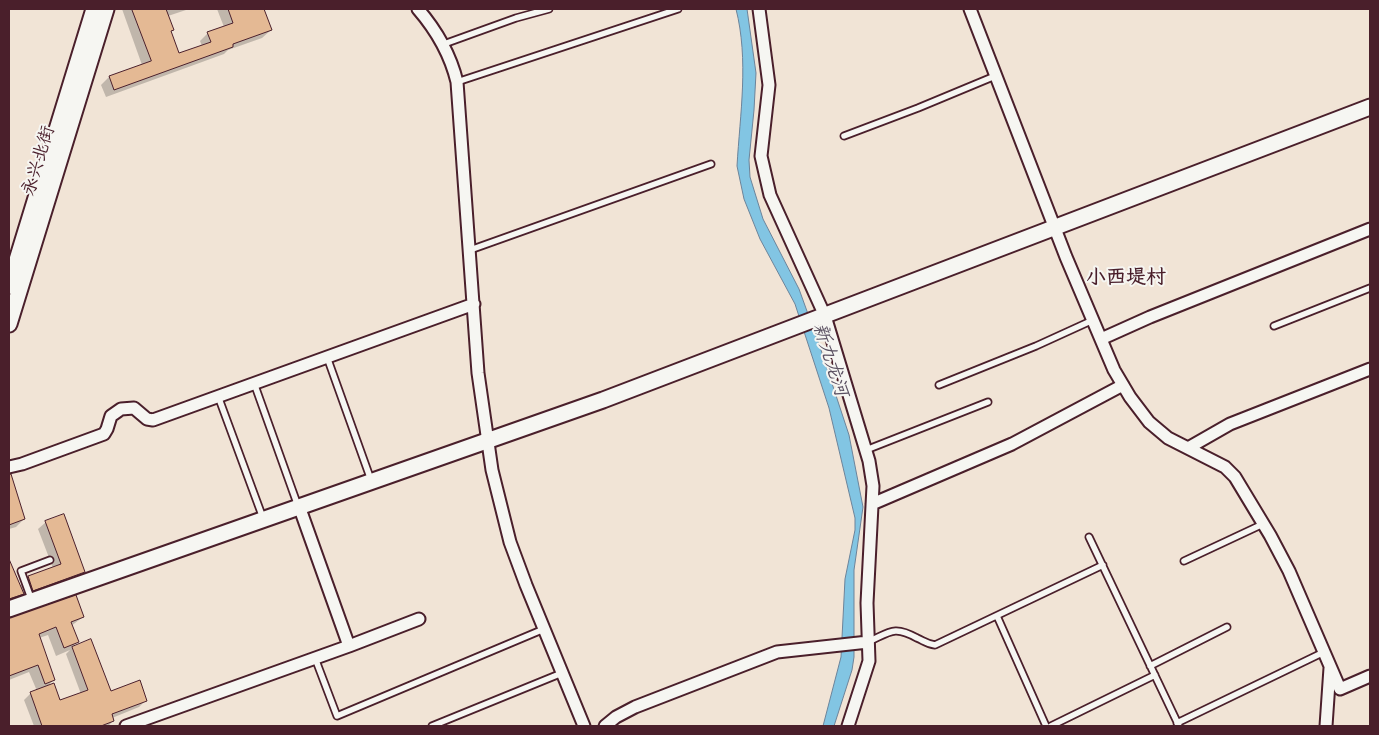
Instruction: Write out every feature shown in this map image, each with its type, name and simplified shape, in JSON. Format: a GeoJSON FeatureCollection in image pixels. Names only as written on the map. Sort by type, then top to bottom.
{"type":"FeatureCollection","features":[{"type":"Feature","properties":{"kind":"street","name":"永兴北街"},"geometry":{"type":"LineString","coordinates":[[9,286],[94,9]]}},
{"type":"Feature","properties":{"kind":"street","name":"永兴北街"},"geometry":{"type":"LineString","coordinates":[[9,324],[106,9]]}},
{"type":"Feature","properties":{"kind":"street"},"geometry":{"type":"LineString","coordinates":[[418,9],[444,44],[452,61],[457,82],[478,373],[492,470],[510,542],[584,726]]}},
{"type":"Feature","properties":{"kind":"street"},"geometry":{"type":"LineString","coordinates":[[759,9],[769,85],[761,156],[770,195],[824,316],[866,450],[873,486],[867,603],[869,661],[848,726]]}},
{"type":"Feature","properties":{"kind":"street"},"geometry":{"type":"LineString","coordinates":[[970,9],[1054,228],[1114,370],[1149,422],[1168,438],[1225,467],[1234,477],[1289,571],[1340,689],[1370,676]]}},
{"type":"Feature","properties":{"kind":"street"},"geometry":{"type":"LineString","coordinates":[[9,609],[603,400],[1370,107]]}},
{"type":"Feature","properties":{"kind":"street"},"geometry":{"type":"LineString","coordinates":[[1101,339],[1150,317],[1370,229]]}},
{"type":"Feature","properties":{"kind":"street"},"geometry":{"type":"LineString","coordinates":[[9,467],[104,434],[111,416],[121,409],[134,408],[147,419],[153,420],[474,304]]}},
{"type":"Feature","properties":{"kind":"street"},"geometry":{"type":"LineString","coordinates":[[1188,448],[1230,424],[1370,369]]}},
{"type":"Feature","properties":{"kind":"street"},"geometry":{"type":"LineString","coordinates":[[872,504],[1012,444],[1123,385]]}},
{"type":"Feature","properties":{"kind":"street"},"geometry":{"type":"LineString","coordinates":[[298,506],[349,646]]}},
{"type":"Feature","properties":{"kind":"street"},"geometry":{"type":"LineString","coordinates":[[126,726],[349,646],[418,619]]}},
{"type":"Feature","properties":{"kind":"street"},"geometry":{"type":"LineString","coordinates":[[605,726],[616,717],[636,707],[777,652],[868,642]]}},
{"type":"Feature","properties":{"kind":"street"},"geometry":{"type":"LineString","coordinates":[[1326,726],[1330,666]]}},
{"type":"Feature","properties":{"kind":"lane"},"geometry":{"type":"LineString","coordinates":[[444,44],[516,18],[549,9]]}},
{"type":"Feature","properties":{"kind":"lane"},"geometry":{"type":"LineString","coordinates":[[457,82],[678,9]]}},
{"type":"Feature","properties":{"kind":"lane"},"geometry":{"type":"LineString","coordinates":[[844,136],[995,76]]}},
{"type":"Feature","properties":{"kind":"lane"},"geometry":{"type":"LineString","coordinates":[[470,250],[711,164]]}},
{"type":"Feature","properties":{"kind":"lane"},"geometry":{"type":"LineString","coordinates":[[1274,326],[1370,288]]}},
{"type":"Feature","properties":{"kind":"lane"},"geometry":{"type":"LineString","coordinates":[[939,385],[1036,346],[1093,320]]}},
{"type":"Feature","properties":{"kind":"lane"},"geometry":{"type":"LineString","coordinates":[[327,357],[372,481]]}},
{"type":"Feature","properties":{"kind":"lane"},"geometry":{"type":"LineString","coordinates":[[254,383],[298,506]]}},
{"type":"Feature","properties":{"kind":"lane"},"geometry":{"type":"LineString","coordinates":[[218,396],[264,519]]}},
{"type":"Feature","properties":{"kind":"lane"},"geometry":{"type":"LineString","coordinates":[[866,450],[988,402]]}},
{"type":"Feature","properties":{"kind":"lane"},"geometry":{"type":"LineString","coordinates":[[1184,561],[1263,524]]}},
{"type":"Feature","properties":{"kind":"lane"},"geometry":{"type":"LineString","coordinates":[[1089,537],[1178,724],[1324,652]]}},
{"type":"Feature","properties":{"kind":"lane"},"geometry":{"type":"LineString","coordinates":[[32,601],[21,571],[50,560]]}},
{"type":"Feature","properties":{"kind":"lane"},"geometry":{"type":"LineString","coordinates":[[868,642],[892,631],[900,630],[927,644],[935,645],[1103,565]]}},
{"type":"Feature","properties":{"kind":"lane"},"geometry":{"type":"LineString","coordinates":[[997,616],[1046,726]]}},
{"type":"Feature","properties":{"kind":"lane"},"geometry":{"type":"LineString","coordinates":[[1150,666],[1228,627]]}},
{"type":"Feature","properties":{"kind":"lane"},"geometry":{"type":"LineString","coordinates":[[315,658],[337,716],[544,629]]}},
{"type":"Feature","properties":{"kind":"lane"},"geometry":{"type":"LineString","coordinates":[[432,726],[562,673]]}},
{"type":"Feature","properties":{"kind":"lane"},"geometry":{"type":"LineString","coordinates":[[1051,726],[1155,675]]}},
{"type":"Feature","properties":{"kind":"water"},"geometry":{"type":"Polygon","coordinates":[[[736,9],[747,9],[756,73],[749,160],[750,177],[763,219],[799,289],[821,350],[849,435],[863,507],[854,570],[854,657],[852,670],[834,726],[823,726],[841,657],[845,579],[855,530],[855,518],[829,408],[795,304],[760,239],[744,199],[737,166],[743,67],[740,28],[736,9]]]}},
{"type":"Feature","properties":{"kind":"building"},"geometry":{"type":"Polygon","coordinates":[[[132,9],[166,9],[174,30],[171,31],[179,53],[211,42],[207,32],[233,23],[228,9],[264,9],[272,30],[233,44],[233,47],[114,90],[109,76],[151,61],[132,9]]]}},
{"type":"Feature","properties":{"kind":"building"},"geometry":{"type":"Polygon","coordinates":[[[9,474],[11,474],[25,519],[9,525],[9,474]]]}},
{"type":"Feature","properties":{"kind":"building"},"geometry":{"type":"Polygon","coordinates":[[[64,514],[85,572],[33,591],[28,576],[61,564],[45,521],[64,514]]]}},
{"type":"Feature","properties":{"kind":"building"},"geometry":{"type":"Polygon","coordinates":[[[9,559],[24,594],[9,599],[9,559]]]}},
{"type":"Feature","properties":{"kind":"building"},"geometry":{"type":"Polygon","coordinates":[[[76,595],[84,617],[71,622],[79,642],[64,648],[56,627],[39,634],[55,680],[45,684],[38,665],[9,676],[9,618],[76,595]]]}},
{"type":"Feature","properties":{"kind":"building"},"geometry":{"type":"Polygon","coordinates":[[[91,639],[111,691],[140,680],[147,701],[112,714],[114,721],[101,726],[42,726],[30,692],[54,683],[60,700],[88,690],[72,647],[91,639]]]}},
{"type":"Feature","properties":{"kind":"district","name":"小西堤村"},"geometry":{"type":"Point","coordinates":[1126,278]}},
{"type":"Feature","properties":{"kind":"water label","name":"新九龙河"},"geometry":{"type":"Point","coordinates":[830,360]}}]}
